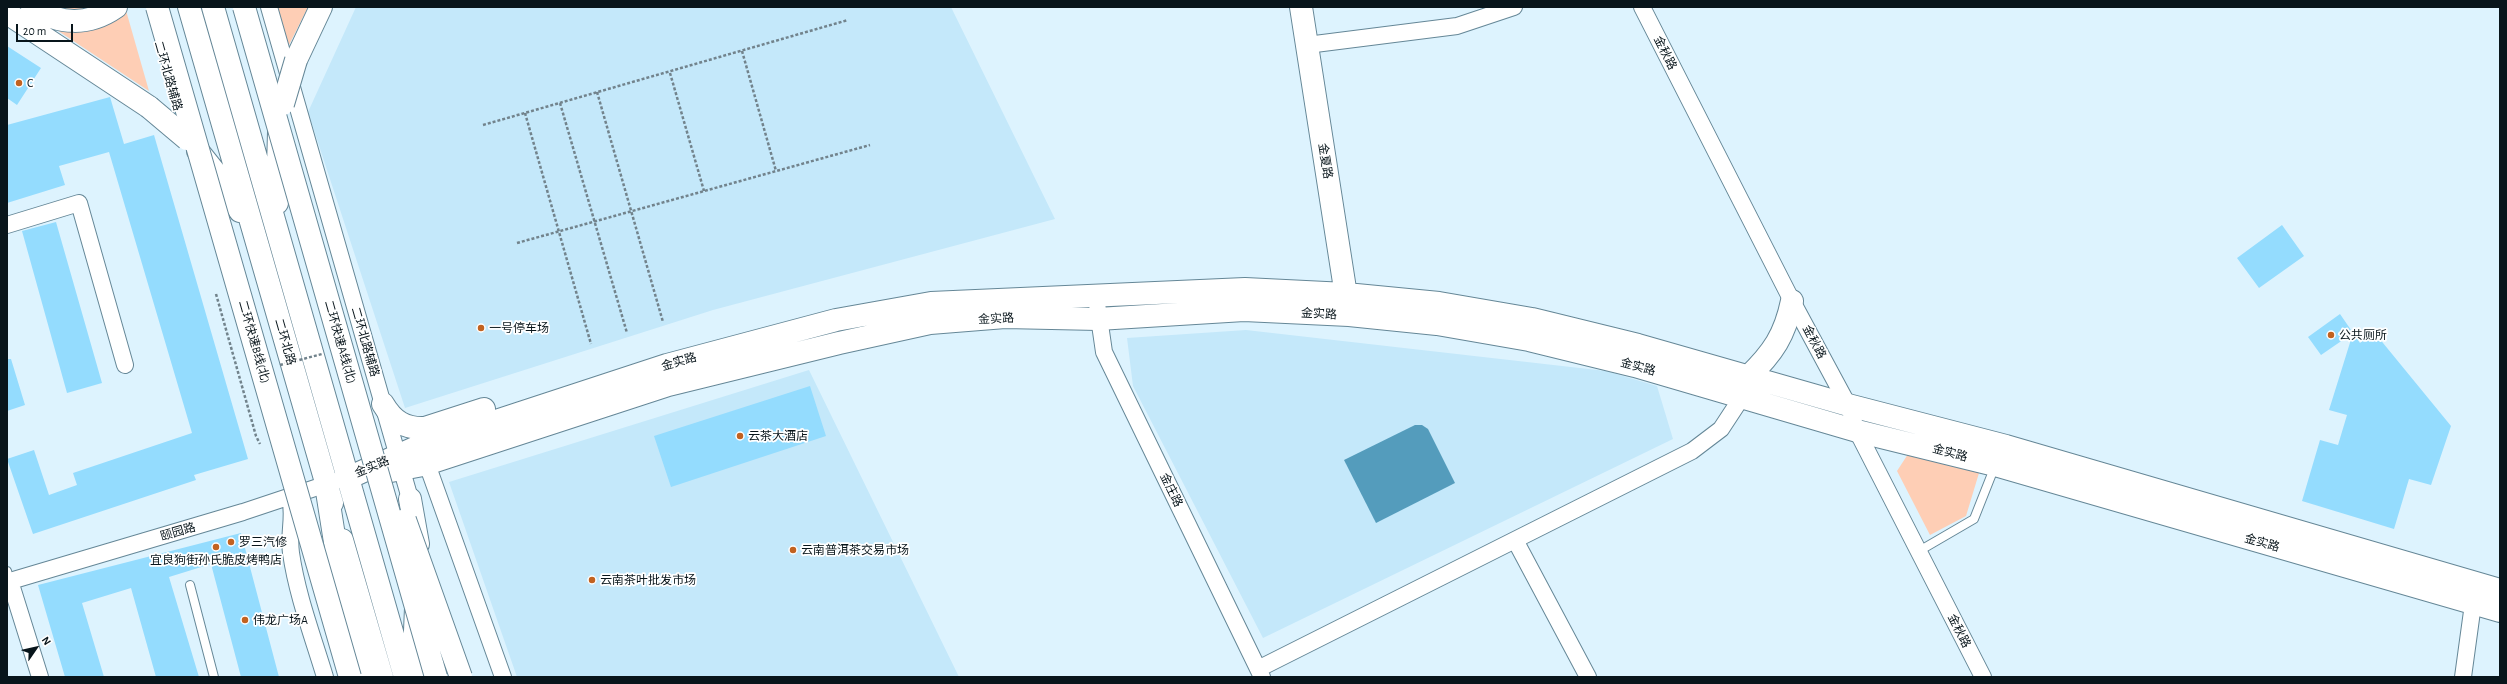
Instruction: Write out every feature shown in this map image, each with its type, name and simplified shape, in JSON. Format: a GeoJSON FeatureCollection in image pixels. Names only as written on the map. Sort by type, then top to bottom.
{"type":"FeatureCollection","features":[{"type":"Feature","properties":{"kind":"main road"},"geometry":{"type":"LineString","coordinates":[[37,11],[53,19],[76,22],[100,16],[116,7]]}},
{"type":"Feature","properties":{"kind":"main road","name":"二环快速B线(北)"},"geometry":{"type":"LineString","coordinates":[[157,7],[350,677]]}},
{"type":"Feature","properties":{"kind":"main road","name":"二环北路"},"geometry":{"type":"LineString","coordinates":[[189,7],[382,677]]}},
{"type":"Feature","properties":{"kind":"main road","name":"二环北路"},"geometry":{"type":"LineString","coordinates":[[212,7],[405,677]]}},
{"type":"Feature","properties":{"kind":"main road","name":"二环快速A线(北)"},"geometry":{"type":"LineString","coordinates":[[244,7],[436,677]]}},
{"type":"Feature","properties":{"kind":"main road"},"geometry":{"type":"LineString","coordinates":[[279,238],[276,181],[278,136],[283,104],[296,60],[321,7]]}},
{"type":"Feature","properties":{"kind":"main road","name":"金夏路"},"geometry":{"type":"LineString","coordinates":[[1301,7],[1349,315]]}},
{"type":"Feature","properties":{"kind":"main road"},"geometry":{"type":"LineString","coordinates":[[7,13],[149,107],[187,140],[226,188],[257,245]]}},
{"type":"Feature","properties":{"kind":"main road","name":"金实路"},"geometry":{"type":"LineString","coordinates":[[400,463],[417,447],[667,365],[836,320],[916,305],[931,303],[1245,290],[1346,294],[1439,303],[1532,319],[1638,345],[1857,431],[1995,465],[2500,611]]}},
{"type":"Feature","properties":{"kind":"main road"},"geometry":{"type":"LineString","coordinates":[[1745,387],[1777,344],[1787,325],[1792,301]]}},
{"type":"Feature","properties":{"kind":"main road","name":"金实路"},"geometry":{"type":"LineString","coordinates":[[348,478],[400,463],[427,464],[668,385],[847,341],[930,323],[1005,317],[1098,319],[1244,310],[1349,315],[1437,324],[1529,340],[1634,366],[1848,405],[2006,446],[2500,590]]}},
{"type":"Feature","properties":{"kind":"main road"},"geometry":{"type":"LineString","coordinates":[[335,325],[461,677]]}},
{"type":"Feature","properties":{"kind":"main road"},"geometry":{"type":"LineString","coordinates":[[383,404],[399,423],[407,427],[425,428],[549,389],[600,387]]}},
{"type":"Feature","properties":{"kind":"main road"},"geometry":{"type":"LineString","coordinates":[[289,464],[361,670]]}},
{"type":"Feature","properties":{"kind":"main road"},"geometry":{"type":"LineString","coordinates":[[326,484],[334,544],[361,670]]}},
{"type":"Feature","properties":{"kind":"main road"},"geometry":{"type":"LineString","coordinates":[[410,499],[417,529],[419,560],[413,677]]}},
{"type":"Feature","properties":{"kind":"main road"},"geometry":{"type":"LineString","coordinates":[[292,505],[318,596],[361,670],[372,677]]}},
{"type":"Feature","properties":{"kind":"street","name":"二环北路辅路"},"geometry":{"type":"LineString","coordinates":[[148,7],[292,505],[289,536],[292,560],[325,677]]}},
{"type":"Feature","properties":{"kind":"street","name":"二环北路辅路"},"geometry":{"type":"LineString","coordinates":[[269,7],[461,677]]}},
{"type":"Feature","properties":{"kind":"street"},"geometry":{"type":"LineString","coordinates":[[1307,45],[1457,26],[1514,7]]}},
{"type":"Feature","properties":{"kind":"street","name":"金秋路"},"geometry":{"type":"LineString","coordinates":[[1642,7],[1792,301],[1848,405],[1857,431],[1983,677]]}},
{"type":"Feature","properties":{"kind":"street"},"geometry":{"type":"LineString","coordinates":[[7,225],[79,203],[125,365]]}},
{"type":"Feature","properties":{"kind":"street","name":"金庄路"},"geometry":{"type":"LineString","coordinates":[[1096,297],[1104,352],[1260,673]]}},
{"type":"Feature","properties":{"kind":"street"},"geometry":{"type":"LineString","coordinates":[[1260,673],[1515,540],[1692,451],[1721,429],[1745,387]]}},
{"type":"Feature","properties":{"kind":"street"},"geometry":{"type":"LineString","coordinates":[[427,464],[503,677]]}},
{"type":"Feature","properties":{"kind":"street","name":"颐园路"},"geometry":{"type":"LineString","coordinates":[[8,578],[292,505],[326,484],[348,478]]}},
{"type":"Feature","properties":{"kind":"street"},"geometry":{"type":"LineString","coordinates":[[1515,540],[1588,677]]}},
{"type":"Feature","properties":{"kind":"street"},"geometry":{"type":"LineString","coordinates":[[8,578],[40,677]]}},
{"type":"Feature","properties":{"kind":"street"},"geometry":{"type":"LineString","coordinates":[[2463,677],[2473,604]]}},
{"type":"Feature","properties":{"kind":"lane"},"geometry":{"type":"LineString","coordinates":[[1919,551],[1974,519],[1995,465]]}},
{"type":"Feature","properties":{"kind":"lane"},"geometry":{"type":"LineString","coordinates":[[190,585],[214,677]]}},
{"type":"Feature","properties":{"kind":"path"},"geometry":{"type":"LineString","coordinates":[[483,125],[597,92],[670,73],[848,20]]}},
{"type":"Feature","properties":{"kind":"path"},"geometry":{"type":"LineString","coordinates":[[742,52],[776,171]]}},
{"type":"Feature","properties":{"kind":"path"},"geometry":{"type":"LineString","coordinates":[[670,73],[704,191]]}},
{"type":"Feature","properties":{"kind":"path"},"geometry":{"type":"LineString","coordinates":[[597,92],[663,322]]}},
{"type":"Feature","properties":{"kind":"path"},"geometry":{"type":"LineString","coordinates":[[560,103],[627,333]]}},
{"type":"Feature","properties":{"kind":"path"},"geometry":{"type":"LineString","coordinates":[[525,113],[591,344]]}},
{"type":"Feature","properties":{"kind":"path"},"geometry":{"type":"LineString","coordinates":[[517,243],[870,145]]}},
{"type":"Feature","properties":{"kind":"path"},"geometry":{"type":"LineString","coordinates":[[216,292],[256,436]]}},
{"type":"Feature","properties":{"kind":"path"},"geometry":{"type":"LineString","coordinates":[[356,344],[370,340]]}},
{"type":"Feature","properties":{"kind":"path"},"geometry":{"type":"LineString","coordinates":[[276,366],[327,352]]}},
{"type":"Feature","properties":{"kind":"path"},"geometry":{"type":"LineString","coordinates":[[239,376],[246,374]]}},
{"type":"Feature","properties":{"kind":"shaded area"},"geometry":{"type":"Polygon","coordinates":[[[22,7],[125,7],[149,91],[22,7]]]}},
{"type":"Feature","properties":{"kind":"shaded area"},"geometry":{"type":"Polygon","coordinates":[[[277,7],[308,7],[288,47],[277,7]]]}},
{"type":"Feature","properties":{"kind":"shaded area"},"geometry":{"type":"Polygon","coordinates":[[[356,7],[951,7],[1055,219],[713,310],[405,408],[308,112],[356,7]]]}},
{"type":"Feature","properties":{"kind":"shaded area"},"geometry":{"type":"Polygon","coordinates":[[[1246,330],[1606,371],[1657,386],[1673,439],[1263,638],[1133,386],[1127,338],[1246,330]]]}},
{"type":"Feature","properties":{"kind":"shaded area"},"geometry":{"type":"Polygon","coordinates":[[[809,370],[959,677],[517,677],[449,482],[809,370]]]}},
{"type":"Feature","properties":{"kind":"shaded area"},"geometry":{"type":"Polygon","coordinates":[[[1910,451],[1979,473],[1966,516],[1930,535],[1897,471],[1910,451]]]}},
{"type":"Feature","properties":{"kind":"water"},"geometry":{"type":"Polygon","coordinates":[[[1415,425],[1422,425],[1428,429],[1455,483],[1376,523],[1344,460],[1415,425]]]}},
{"type":"Feature","properties":{"kind":"building","name":"C"},"geometry":{"type":"Polygon","coordinates":[[[7,46],[41,68],[17,105],[7,98],[7,46]]]}},
{"type":"Feature","properties":{"kind":"building"},"geometry":{"type":"Polygon","coordinates":[[[110,97],[124,144],[154,135],[248,459],[194,475],[196,480],[33,534],[7,459],[34,450],[49,495],[77,485],[73,473],[192,433],[109,152],[59,166],[65,185],[7,203],[7,125],[110,97]]]}},
{"type":"Feature","properties":{"kind":"building"},"geometry":{"type":"Polygon","coordinates":[[[56,222],[102,383],[67,393],[22,231],[56,222]]]}},
{"type":"Feature","properties":{"kind":"building"},"geometry":{"type":"Polygon","coordinates":[[[2282,225],[2304,256],[2259,288],[2237,258],[2282,225]]]}},
{"type":"Feature","properties":{"kind":"building"},"geometry":{"type":"Polygon","coordinates":[[[2340,314],[2360,343],[2374,332],[2451,426],[2431,485],[2409,479],[2394,529],[2302,501],[2320,440],[2338,445],[2347,415],[2329,410],[2353,333],[2321,355],[2308,337],[2340,314]]]}},
{"type":"Feature","properties":{"kind":"building"},"geometry":{"type":"Polygon","coordinates":[[[7,359],[11,359],[25,405],[7,411],[7,359]]]}},
{"type":"Feature","properties":{"kind":"building","name":"云茶大酒店"},"geometry":{"type":"Polygon","coordinates":[[[810,386],[826,436],[671,487],[654,436],[810,386]]]}},
{"type":"Feature","properties":{"kind":"building"},"geometry":{"type":"Polygon","coordinates":[[[241,533],[279,677],[241,677],[211,564],[169,577],[199,677],[156,677],[131,588],[82,603],[104,677],[65,677],[38,585],[241,533]]]}},
{"type":"Feature","properties":{"kind":"place","name":"C"},"geometry":{"type":"Point","coordinates":[19,83]}},
{"type":"Feature","properties":{"kind":"place","name":"一号停车场"},"geometry":{"type":"Point","coordinates":[481,328]}},
{"type":"Feature","properties":{"kind":"place","name":"公共厕所"},"geometry":{"type":"Point","coordinates":[2331,335]}},
{"type":"Feature","properties":{"kind":"place","name":"云茶大酒店"},"geometry":{"type":"Point","coordinates":[740,436]}},
{"type":"Feature","properties":{"kind":"place","name":"罗三汽修"},"geometry":{"type":"Point","coordinates":[231,542]}},
{"type":"Feature","properties":{"kind":"place","name":"宜良狗街孙氏脆皮烤鸭店"},"geometry":{"type":"Point","coordinates":[216,547]}},
{"type":"Feature","properties":{"kind":"place","name":"云南普洱茶交易市场"},"geometry":{"type":"Point","coordinates":[793,550]}},
{"type":"Feature","properties":{"kind":"place","name":"云南茶叶批发市场"},"geometry":{"type":"Point","coordinates":[592,580]}},
{"type":"Feature","properties":{"kind":"place","name":"伟龙广场A"},"geometry":{"type":"Point","coordinates":[245,620]}}]}
